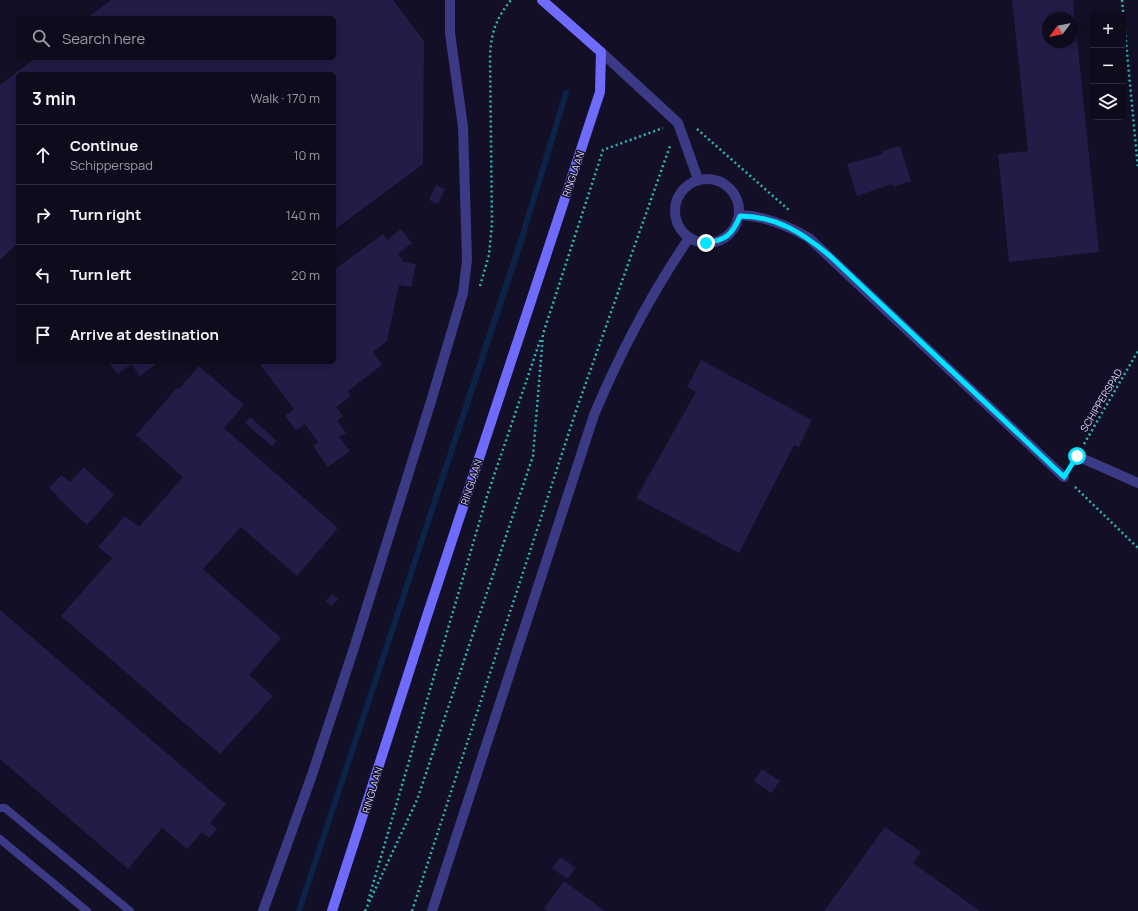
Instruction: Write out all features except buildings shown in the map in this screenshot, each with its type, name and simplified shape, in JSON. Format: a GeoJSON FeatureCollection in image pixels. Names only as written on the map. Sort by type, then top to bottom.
{"type":"FeatureCollection","features":[{"type":"Feature","properties":{"kind":"main road"},"geometry":{"type":"LineString","coordinates":[[542,0],[601,52]]}},
{"type":"Feature","properties":{"kind":"main road","name":"RINGLAAN"},"geometry":{"type":"LineString","coordinates":[[332,911],[424,622],[600,92],[601,52]]}},
{"type":"Feature","properties":{"kind":"street"},"geometry":{"type":"LineString","coordinates":[[264,911],[312,775],[354,648],[463,293],[467,260],[463,127],[450,33],[450,0]]}},
{"type":"Feature","properties":{"kind":"street"},"geometry":{"type":"LineString","coordinates":[[601,52],[678,123],[698,179]]}},
{"type":"Feature","properties":{"kind":"street"},"geometry":{"type":"LineString","coordinates":[[709,178],[724,182],[737,197],[740,216],[733,231],[720,241],[706,243],[689,238],[680,228],[675,214],[676,200],[684,188],[698,179],[709,178]]}},
{"type":"Feature","properties":{"kind":"street"},"geometry":{"type":"LineString","coordinates":[[740,216],[753,216],[787,225],[809,238],[1064,477]]}},
{"type":"Feature","properties":{"kind":"street"},"geometry":{"type":"LineString","coordinates":[[432,911],[594,415],[611,374],[631,334],[671,264],[689,238]]}},
{"type":"Feature","properties":{"kind":"street"},"geometry":{"type":"LineString","coordinates":[[1077,456],[1138,483]]}},
{"type":"Feature","properties":{"kind":"lane"},"geometry":{"type":"LineString","coordinates":[[0,808],[6,808],[130,911]]}},
{"type":"Feature","properties":{"kind":"lane"},"geometry":{"type":"LineString","coordinates":[[0,839],[87,911]]}},
{"type":"Feature","properties":{"kind":"path"},"geometry":{"type":"LineString","coordinates":[[1122,0],[1138,168]]}},
{"type":"Feature","properties":{"kind":"path"},"geometry":{"type":"LineString","coordinates":[[366,911],[487,496],[543,334],[603,150],[678,123]]}},
{"type":"Feature","properties":{"kind":"path"},"geometry":{"type":"LineString","coordinates":[[412,911],[577,408],[678,123]]}},
{"type":"Feature","properties":{"kind":"path"},"geometry":{"type":"LineString","coordinates":[[694,126],[795,215]]}},
{"type":"Feature","properties":{"kind":"path"},"geometry":{"type":"LineString","coordinates":[[366,911],[417,800],[533,456],[543,334]]}},
{"type":"Feature","properties":{"kind":"path","name":"SCHIPPERSPAD"},"geometry":{"type":"LineString","coordinates":[[1077,456],[1138,351]]}},
{"type":"Feature","properties":{"kind":"path"},"geometry":{"type":"LineString","coordinates":[[1064,477],[1138,548]]}},
{"type":"Feature","properties":{"kind":"waterway"},"geometry":{"type":"LineString","coordinates":[[299,911],[520,244],[566,93]]}},
{"type":"Feature","properties":{"kind":"route"},"geometry":{"type":"LineString","coordinates":[[706,243],[720,241],[733,231],[740,216],[753,216],[787,225],[809,238],[830,256],[1064,477],[1077,456]]}}]}
